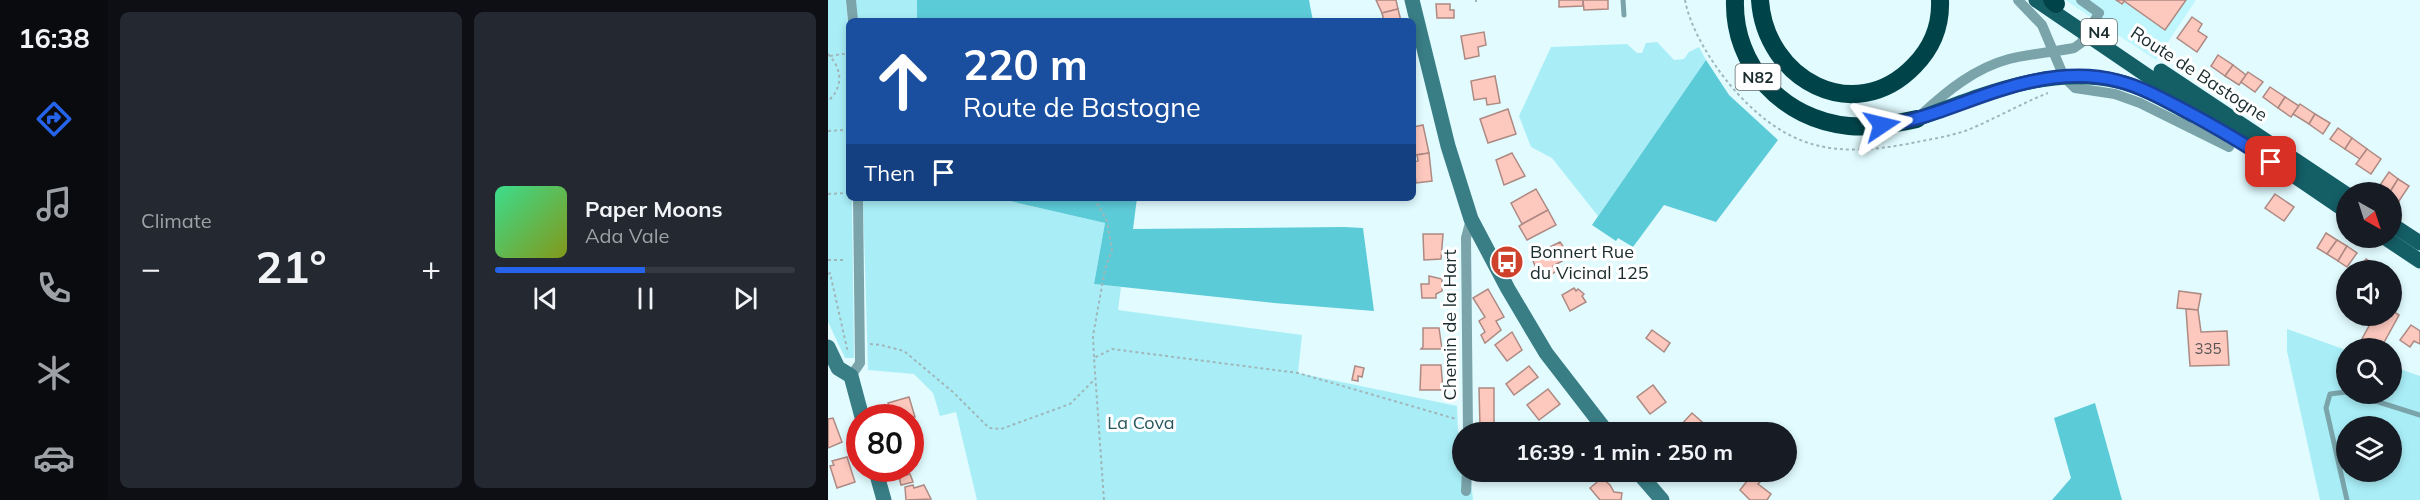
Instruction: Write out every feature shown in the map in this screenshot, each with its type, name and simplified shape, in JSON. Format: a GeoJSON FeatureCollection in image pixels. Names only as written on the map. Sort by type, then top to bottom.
{"type":"FeatureCollection","features":[{"type":"Feature","properties":{"kind":"highway","name":"N82"},"geometry":{"type":"LineString","coordinates":[[1735,0],[1737,27],[1747,60],[1767,87],[1792,108],[1825,122],[1847,126],[1870,127],[1917,119]]}},
{"type":"Feature","properties":{"kind":"highway","name":"N82"},"geometry":{"type":"LineString","coordinates":[[1760,0],[1764,27],[1772,44],[1794,72],[1807,83],[1821,89],[1849,94],[1867,93],[1885,88],[1905,76],[1921,60],[1937,31],[1940,0]]}},
{"type":"Feature","properties":{"kind":"main road","name":"Route de Bastogne"},"geometry":{"type":"LineString","coordinates":[[2036,0],[2089,31],[2336,188]]}},
{"type":"Feature","properties":{"kind":"main road","name":"Route de Bastogne"},"geometry":{"type":"LineString","coordinates":[[2053,1],[2089,31],[2203,112],[2232,142],[2336,205]]}},
{"type":"Feature","properties":{"kind":"main road","name":"N82"},"geometry":{"type":"LineString","coordinates":[[1917,119],[2002,89],[2064,77],[2096,78],[2118,81],[2154,95],[2232,142]]}},
{"type":"Feature","properties":{"kind":"main road"},"geometry":{"type":"LineString","coordinates":[[2402,231],[2420,243]]}},
{"type":"Feature","properties":{"kind":"main road"},"geometry":{"type":"LineString","coordinates":[[2400,248],[2420,261]]}},
{"type":"Feature","properties":{"kind":"street"},"geometry":{"type":"LineString","coordinates":[[851,0],[853,18]]}},
{"type":"Feature","properties":{"kind":"street"},"geometry":{"type":"LineString","coordinates":[[1412,0],[1449,146],[1471,219],[1508,290],[1546,353],[1599,422]]}},
{"type":"Feature","properties":{"kind":"street"},"geometry":{"type":"LineString","coordinates":[[2018,0],[2042,25],[2064,77]]}},
{"type":"Feature","properties":{"kind":"street"},"geometry":{"type":"LineString","coordinates":[[1917,119],[1945,93],[1976,72],[2008,59],[2074,48],[2089,31],[2099,13],[2081,0]]}},
{"type":"Feature","properties":{"kind":"street"},"geometry":{"type":"LineString","coordinates":[[858,201],[860,344],[855,369],[860,404]]}},
{"type":"Feature","properties":{"kind":"street","name":"Chemin de la Hart"},"geometry":{"type":"LineString","coordinates":[[1468,422],[1466,238],[1471,219]]}},
{"type":"Feature","properties":{"kind":"street"},"geometry":{"type":"LineString","coordinates":[[828,347],[838,368],[855,369]]}},
{"type":"Feature","properties":{"kind":"street"},"geometry":{"type":"LineString","coordinates":[[879,482],[884,500]]}},
{"type":"Feature","properties":{"kind":"street"},"geometry":{"type":"LineString","coordinates":[[1646,482],[1662,500]]}},
{"type":"Feature","properties":{"kind":"lane"},"geometry":{"type":"LineString","coordinates":[[1623,0],[1624,15]]}},
{"type":"Feature","properties":{"kind":"lane"},"geometry":{"type":"LineString","coordinates":[[2336,393],[2330,394],[2326,408],[2347,500]]}},
{"type":"Feature","properties":{"kind":"lane"},"geometry":{"type":"LineString","coordinates":[[2386,404],[2420,415]]}},
{"type":"Feature","properties":{"kind":"path"},"geometry":{"type":"LineString","coordinates":[[829,55],[846,53]]}},
{"type":"Feature","properties":{"kind":"path"},"geometry":{"type":"LineString","coordinates":[[828,101],[834,96],[839,86],[840,75],[837,65],[829,55]]}},
{"type":"Feature","properties":{"kind":"path"},"geometry":{"type":"LineString","coordinates":[[1889,147],[1964,131],[2048,93]]}},
{"type":"Feature","properties":{"kind":"path"},"geometry":{"type":"LineString","coordinates":[[828,131],[844,130]]}},
{"type":"Feature","properties":{"kind":"path"},"geometry":{"type":"LineString","coordinates":[[828,194],[846,193]]}},
{"type":"Feature","properties":{"kind":"path"},"geometry":{"type":"LineString","coordinates":[[1096,201],[1107,221],[1112,250],[1105,269],[1092,336],[1104,500]]}},
{"type":"Feature","properties":{"kind":"path"},"geometry":{"type":"LineString","coordinates":[[828,260],[844,260]]}},
{"type":"Feature","properties":{"kind":"path"},"geometry":{"type":"LineString","coordinates":[[828,274],[830,273],[849,358],[855,369]]}},
{"type":"Feature","properties":{"kind":"path"},"geometry":{"type":"LineString","coordinates":[[860,344],[881,345],[904,351],[954,393],[988,428],[1001,429],[1070,404],[1095,379]]}},
{"type":"Feature","properties":{"kind":"path"},"geometry":{"type":"LineString","coordinates":[[1094,358],[1112,349],[1298,373],[1452,422]]}},
{"type":"Feature","properties":{"kind":"shaded area"},"geometry":{"type":"Polygon","coordinates":[[[917,0],[1309,0],[1312,18],[917,18],[917,0]]]}},
{"type":"Feature","properties":{"kind":"shaded area"},"geometry":{"type":"Polygon","coordinates":[[[2065,0],[2196,0],[2156,60],[2065,0]]]}},
{"type":"Feature","properties":{"kind":"shaded area"},"geometry":{"type":"Polygon","coordinates":[[[1706,60],[1729,95],[1778,140],[1716,222],[1664,205],[1633,247],[1618,238],[1616,241],[1592,225],[1706,60]]]}},
{"type":"Feature","properties":{"kind":"shaded area"},"geometry":{"type":"Polygon","coordinates":[[[1010,201],[1137,201],[1133,229],[1363,228],[1374,311],[1094,284],[1105,223],[1010,201]]]}},
{"type":"Feature","properties":{"kind":"shaded area"},"geometry":{"type":"Polygon","coordinates":[[[2095,403],[2122,500],[2052,500],[2071,478],[2054,418],[2095,403]]]}},
{"type":"Feature","properties":{"kind":"green space"},"geometry":{"type":"Polygon","coordinates":[[[828,0],[846,0],[846,201],[852,201],[854,358],[845,358],[828,322],[828,0]]]}},
{"type":"Feature","properties":{"kind":"green space"},"geometry":{"type":"Polygon","coordinates":[[[855,0],[917,0],[917,18],[857,18],[855,0]]]}},
{"type":"Feature","properties":{"kind":"green space"},"geometry":{"type":"Polygon","coordinates":[[[1657,42],[1674,60],[1684,59],[1689,52],[1699,47],[1706,60],[1598,216],[1552,158],[1531,147],[1519,116],[1551,47],[1627,44],[1637,53],[1642,53],[1646,43],[1657,42]]]}},
{"type":"Feature","properties":{"kind":"green space","name":"La Cova"},"geometry":{"type":"Polygon","coordinates":[[[863,201],[1010,201],[1105,223],[1094,284],[1121,287],[1118,310],[1302,335],[1298,373],[1457,406],[1458,422],[1452,422],[1452,482],[1471,482],[1473,500],[977,500],[956,412],[940,416],[933,393],[914,374],[868,370],[863,201]]]}},
{"type":"Feature","properties":{"kind":"green space"},"geometry":{"type":"Polygon","coordinates":[[[2287,329],[2336,346],[2336,404],[2402,404],[2402,370],[2420,376],[2420,500],[2320,500],[2287,351],[2287,329]]]}},
{"type":"Feature","properties":{"kind":"building"},"geometry":{"type":"Polygon","coordinates":[[[1376,0],[1396,0],[1398,9],[1382,13],[1376,0]]]}},
{"type":"Feature","properties":{"kind":"building"},"geometry":{"type":"Polygon","coordinates":[[[1559,0],[1583,0],[1583,6],[1559,7],[1559,0]]]}},
{"type":"Feature","properties":{"kind":"building"},"geometry":{"type":"Polygon","coordinates":[[[1583,0],[1608,0],[1608,9],[1584,10],[1583,0]]]}},
{"type":"Feature","properties":{"kind":"building"},"geometry":{"type":"Polygon","coordinates":[[[2116,0],[2186,0],[2165,30],[2124,1],[2122,4],[2116,0]]]}},
{"type":"Feature","properties":{"kind":"building"},"geometry":{"type":"Polygon","coordinates":[[[1436,4],[1450,4],[1450,10],[1454,10],[1454,18],[1437,18],[1436,4]]]}},
{"type":"Feature","properties":{"kind":"building"},"geometry":{"type":"Polygon","coordinates":[[[1398,9],[1400,18],[1383,18],[1382,13],[1398,9]]]}},
{"type":"Feature","properties":{"kind":"building"},"geometry":{"type":"Polygon","coordinates":[[[2192,17],[2202,24],[2198,31],[2207,37],[2197,52],[2177,38],[2192,17]]]}},
{"type":"Feature","properties":{"kind":"building"},"geometry":{"type":"Polygon","coordinates":[[[1484,32],[1486,45],[1478,47],[1479,56],[1465,59],[1461,36],[1484,32]]]}},
{"type":"Feature","properties":{"kind":"building"},"geometry":{"type":"Polygon","coordinates":[[[2218,55],[2233,65],[2225,76],[2211,66],[2218,55]]]}},
{"type":"Feature","properties":{"kind":"building"},"geometry":{"type":"Polygon","coordinates":[[[2233,65],[2246,75],[2239,85],[2225,76],[2233,65]]]}},
{"type":"Feature","properties":{"kind":"building"},"geometry":{"type":"Polygon","coordinates":[[[2248,72],[2263,82],[2255,92],[2241,82],[2248,72]]]}},
{"type":"Feature","properties":{"kind":"building"},"geometry":{"type":"Polygon","coordinates":[[[1495,76],[1500,103],[1487,105],[1486,98],[1474,100],[1471,81],[1495,76]]]}},
{"type":"Feature","properties":{"kind":"building"},"geometry":{"type":"Polygon","coordinates":[[[2270,87],[2285,97],[2278,108],[2263,97],[2270,87]]]}},
{"type":"Feature","properties":{"kind":"building"},"geometry":{"type":"Polygon","coordinates":[[[2285,97],[2299,106],[2291,117],[2278,108],[2285,97]]]}},
{"type":"Feature","properties":{"kind":"building"},"geometry":{"type":"Polygon","coordinates":[[[2300,104],[2315,114],[2309,124],[2293,114],[2300,104]]]}},
{"type":"Feature","properties":{"kind":"building"},"geometry":{"type":"Polygon","coordinates":[[[1508,109],[1516,134],[1488,143],[1480,119],[1508,109]]]}},
{"type":"Feature","properties":{"kind":"building"},"geometry":{"type":"Polygon","coordinates":[[[2315,114],[2330,123],[2323,134],[2309,124],[2315,114]]]}},
{"type":"Feature","properties":{"kind":"building"},"geometry":{"type":"Polygon","coordinates":[[[1423,125],[1429,153],[1416,155],[1416,126],[1423,125]]]}},
{"type":"Feature","properties":{"kind":"building"},"geometry":{"type":"Polygon","coordinates":[[[2338,128],[2352,138],[2345,149],[2330,139],[2338,128]]]}},
{"type":"Feature","properties":{"kind":"building"},"geometry":{"type":"Polygon","coordinates":[[[2352,138],[2367,149],[2360,159],[2345,149],[2352,138]]]}},
{"type":"Feature","properties":{"kind":"building"},"geometry":{"type":"Polygon","coordinates":[[[2367,149],[2381,159],[2371,174],[2356,164],[2367,149]]]}},
{"type":"Feature","properties":{"kind":"building"},"geometry":{"type":"Polygon","coordinates":[[[1429,153],[1432,181],[1416,183],[1417,155],[1429,153]]]}},
{"type":"Feature","properties":{"kind":"building"},"geometry":{"type":"Polygon","coordinates":[[[1512,153],[1525,176],[1504,185],[1496,160],[1512,153]]]}},
{"type":"Feature","properties":{"kind":"building"},"geometry":{"type":"Polygon","coordinates":[[[2389,172],[2398,179],[2396,182],[2382,182],[2389,172]]]}},
{"type":"Feature","properties":{"kind":"building"},"geometry":{"type":"Polygon","coordinates":[[[2398,179],[2409,186],[2402,196],[2402,182],[2396,182],[2398,179]]]}},
{"type":"Feature","properties":{"kind":"building"},"geometry":{"type":"Polygon","coordinates":[[[1536,189],[1548,210],[1522,224],[1511,203],[1536,189]]]}},
{"type":"Feature","properties":{"kind":"building"},"geometry":{"type":"Polygon","coordinates":[[[2275,194],[2294,207],[2284,221],[2265,208],[2275,194]]]}},
{"type":"Feature","properties":{"kind":"building"},"geometry":{"type":"Polygon","coordinates":[[[1548,210],[1556,225],[1527,240],[1519,226],[1548,210]]]}},
{"type":"Feature","properties":{"kind":"building"},"geometry":{"type":"Polygon","coordinates":[[[2326,233],[2336,239],[2327,254],[2317,248],[2326,233]]]}},
{"type":"Feature","properties":{"kind":"building"},"geometry":{"type":"Polygon","coordinates":[[[1423,234],[1443,234],[1441,259],[1424,260],[1423,234]]]}},
{"type":"Feature","properties":{"kind":"building"},"geometry":{"type":"Polygon","coordinates":[[[2336,241],[2336,248],[2346,248],[2339,260],[2327,254],[2336,241]]]}},
{"type":"Feature","properties":{"kind":"building"},"geometry":{"type":"Polygon","coordinates":[[[1560,242],[1565,249],[1559,252],[1564,260],[1553,266],[1557,271],[1541,280],[1531,256],[1560,242]]]}},
{"type":"Feature","properties":{"kind":"building"},"geometry":{"type":"Polygon","coordinates":[[[2346,248],[2357,253],[2352,260],[2339,260],[2346,248]]]}},
{"type":"Feature","properties":{"kind":"building"},"geometry":{"type":"Polygon","coordinates":[[[1429,276],[1442,279],[1442,291],[1436,294],[1436,298],[1422,298],[1421,284],[1429,284],[1429,276]]]}},
{"type":"Feature","properties":{"kind":"building"},"geometry":{"type":"Polygon","coordinates":[[[1574,288],[1584,294],[1582,296],[1586,302],[1570,311],[1562,295],[1574,288]]]}},
{"type":"Feature","properties":{"kind":"building"},"geometry":{"type":"Polygon","coordinates":[[[1488,289],[1504,317],[1496,321],[1501,330],[1485,343],[1481,335],[1485,332],[1479,321],[1485,317],[1473,298],[1488,289]]]}},
{"type":"Feature","properties":{"kind":"building"},"geometry":{"type":"Polygon","coordinates":[[[2179,291],[2201,294],[2198,310],[2177,308],[2179,291]]]}},
{"type":"Feature","properties":{"kind":"building"},"geometry":{"type":"Polygon","coordinates":[[[2186,309],[2198,310],[2201,332],[2227,331],[2229,365],[2190,366],[2186,309]]]}},
{"type":"Feature","properties":{"kind":"building"},"geometry":{"type":"Polygon","coordinates":[[[2411,325],[2420,331],[2420,344],[2414,341],[2410,347],[2402,341],[2401,338],[2411,325]]]}},
{"type":"Feature","properties":{"kind":"building"},"geometry":{"type":"Polygon","coordinates":[[[2369,326],[2393,326],[2386,338],[2362,338],[2369,326]]]}},
{"type":"Feature","properties":{"kind":"building"},"geometry":{"type":"Polygon","coordinates":[[[1423,328],[1439,328],[1442,349],[1421,349],[1423,347],[1423,328]]]}},
{"type":"Feature","properties":{"kind":"building"},"geometry":{"type":"Polygon","coordinates":[[[1652,330],[1670,343],[1664,352],[1646,338],[1652,330]]]}},
{"type":"Feature","properties":{"kind":"building"},"geometry":{"type":"Polygon","coordinates":[[[1512,332],[1522,350],[1507,361],[1495,345],[1512,332]]]}},
{"type":"Feature","properties":{"kind":"building"},"geometry":{"type":"Polygon","coordinates":[[[1421,365],[1441,365],[1443,390],[1420,390],[1421,365]]]}},
{"type":"Feature","properties":{"kind":"building"},"geometry":{"type":"Polygon","coordinates":[[[1355,366],[1364,368],[1362,377],[1358,376],[1358,381],[1352,380],[1355,366]]]}},
{"type":"Feature","properties":{"kind":"building"},"geometry":{"type":"Polygon","coordinates":[[[1529,366],[1538,377],[1514,395],[1506,384],[1529,366]]]}},
{"type":"Feature","properties":{"kind":"building"},"geometry":{"type":"Polygon","coordinates":[[[1653,385],[1666,402],[1650,414],[1637,397],[1653,385]]]}},
{"type":"Feature","properties":{"kind":"building"},"geometry":{"type":"Polygon","coordinates":[[[1479,388],[1494,388],[1494,422],[1480,422],[1479,388]]]}},
{"type":"Feature","properties":{"kind":"building"},"geometry":{"type":"Polygon","coordinates":[[[1548,389],[1560,404],[1539,420],[1527,405],[1548,389]]]}},
{"type":"Feature","properties":{"kind":"building"},"geometry":{"type":"Polygon","coordinates":[[[909,397],[911,404],[888,404],[909,397]]]}},
{"type":"Feature","properties":{"kind":"building"},"geometry":{"type":"Polygon","coordinates":[[[1692,413],[1702,422],[1684,422],[1692,413]]]}},
{"type":"Feature","properties":{"kind":"building"},"geometry":{"type":"Polygon","coordinates":[[[833,418],[842,442],[828,448],[828,419],[833,418]]]}},
{"type":"Feature","properties":{"kind":"building"},"geometry":{"type":"Polygon","coordinates":[[[846,457],[846,482],[855,482],[837,488],[830,466],[834,465],[832,461],[846,457]]]}},
{"type":"Feature","properties":{"kind":"building"},"geometry":{"type":"Polygon","coordinates":[[[1597,482],[1607,482],[1614,492],[1622,493],[1621,500],[1600,500],[1590,488],[1597,482]]]}},
{"type":"Feature","properties":{"kind":"building"},"geometry":{"type":"Polygon","coordinates":[[[1746,482],[1760,482],[1758,484],[1771,494],[1767,500],[1750,500],[1740,490],[1746,482]]]}},
{"type":"Feature","properties":{"kind":"building"},"geometry":{"type":"Polygon","coordinates":[[[913,485],[914,488],[924,485],[931,499],[906,500],[905,487],[913,485]]]}},
{"type":"Feature","properties":{"kind":"place","name":"Bonnert Rue du Vicinal 125"},"geometry":{"type":"Point","coordinates":[1507,262]}},
{"type":"Feature","properties":{"kind":"route"},"geometry":{"type":"LineString","coordinates":[[1882,125],[1917,119],[2002,89],[2028,83],[2051,78],[2096,78],[2118,81],[2154,95],[2234,137],[2271,162]]}}]}
